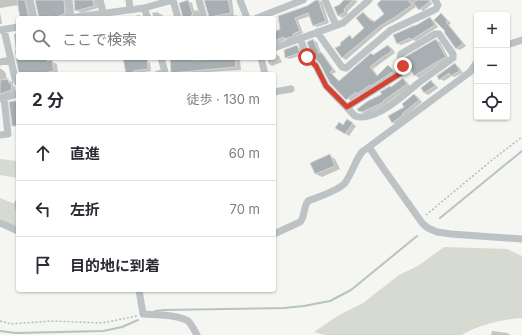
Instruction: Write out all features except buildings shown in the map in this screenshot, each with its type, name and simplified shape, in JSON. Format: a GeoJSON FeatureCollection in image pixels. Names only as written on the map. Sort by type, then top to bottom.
{"type":"FeatureCollection","features":[{"type":"Feature","properties":{"kind":"street"},"geometry":{"type":"LineString","coordinates":[[30,0],[34,16]]}},
{"type":"Feature","properties":{"kind":"street"},"geometry":{"type":"LineString","coordinates":[[69,0],[70,16]]}},
{"type":"Feature","properties":{"kind":"street"},"geometry":{"type":"LineString","coordinates":[[100,0],[103,12]]}},
{"type":"Feature","properties":{"kind":"street"},"geometry":{"type":"LineString","coordinates":[[129,0],[130,9]]}},
{"type":"Feature","properties":{"kind":"street"},"geometry":{"type":"LineString","coordinates":[[81,16],[144,8],[173,0],[177,16]]}},
{"type":"Feature","properties":{"kind":"street"},"geometry":{"type":"LineString","coordinates":[[199,0],[203,16]]}},
{"type":"Feature","properties":{"kind":"street"},"geometry":{"type":"LineString","coordinates":[[240,0],[245,16]]}},
{"type":"Feature","properties":{"kind":"street"},"geometry":{"type":"LineString","coordinates":[[262,16],[303,0]]}},
{"type":"Feature","properties":{"kind":"street"},"geometry":{"type":"LineString","coordinates":[[325,0],[336,25]]}},
{"type":"Feature","properties":{"kind":"street"},"geometry":{"type":"LineString","coordinates":[[276,47],[343,23],[369,0]]}},
{"type":"Feature","properties":{"kind":"street"},"geometry":{"type":"LineString","coordinates":[[317,32],[342,67],[346,68],[391,30],[436,9],[438,5],[435,0]]}},
{"type":"Feature","properties":{"kind":"street"},"geometry":{"type":"LineString","coordinates":[[144,8],[147,16]]}},
{"type":"Feature","properties":{"kind":"street"},"geometry":{"type":"LineString","coordinates":[[16,27],[2,30],[16,80]]}},
{"type":"Feature","properties":{"kind":"street"},"geometry":{"type":"LineString","coordinates":[[300,38],[307,57],[316,66],[326,86],[355,116],[365,117],[392,105],[453,58],[454,54],[439,34],[436,34],[401,54],[400,60],[403,69],[401,73],[347,107]]}},
{"type":"Feature","properties":{"kind":"street"},"geometry":{"type":"LineString","coordinates":[[510,44],[522,40]]}},
{"type":"Feature","properties":{"kind":"street"},"geometry":{"type":"LineString","coordinates":[[0,62],[11,60]]}},
{"type":"Feature","properties":{"kind":"street"},"geometry":{"type":"LineString","coordinates":[[162,60],[165,72]]}},
{"type":"Feature","properties":{"kind":"street"},"geometry":{"type":"LineString","coordinates":[[262,60],[264,72]]}},
{"type":"Feature","properties":{"kind":"street"},"geometry":{"type":"LineString","coordinates":[[276,233],[300,222],[302,220],[305,205],[308,201],[339,187],[345,182],[356,159],[362,152],[470,72],[474,66]]}},
{"type":"Feature","properties":{"kind":"street"},"geometry":{"type":"LineString","coordinates":[[276,92],[291,89]]}},
{"type":"Feature","properties":{"kind":"street"},"geometry":{"type":"LineString","coordinates":[[0,135],[8,134],[2,99],[16,95]]}},
{"type":"Feature","properties":{"kind":"street"},"geometry":{"type":"LineString","coordinates":[[369,147],[423,224],[437,232],[522,239]]}},
{"type":"Feature","properties":{"kind":"street"},"geometry":{"type":"LineString","coordinates":[[0,223],[16,230]]}},
{"type":"Feature","properties":{"kind":"street"},"geometry":{"type":"LineString","coordinates":[[139,292],[142,314],[169,316],[186,320],[194,328],[197,335]]}},
{"type":"Feature","properties":{"kind":"path"},"geometry":{"type":"LineString","coordinates":[[420,220],[522,137]]}},
{"type":"Feature","properties":{"kind":"path"},"geometry":{"type":"LineString","coordinates":[[0,321],[11,324],[52,322],[102,324],[142,314]]}},
{"type":"Feature","properties":{"kind":"shaded area"},"geometry":{"type":"Polygon","coordinates":[[[0,159],[16,161],[16,178],[0,175],[0,159]]]}},
{"type":"Feature","properties":{"kind":"shaded area"},"geometry":{"type":"Polygon","coordinates":[[[0,198],[16,204],[16,228],[0,221],[0,198]]]}},
{"type":"Feature","properties":{"kind":"shaded area"},"geometry":{"type":"Polygon","coordinates":[[[444,247],[507,249],[522,256],[522,318],[491,323],[475,328],[462,335],[325,335],[314,332],[339,315],[363,303],[399,275],[418,266],[444,247]]]}},
{"type":"Feature","properties":{"kind":"waterway"},"geometry":{"type":"LineString","coordinates":[[440,218],[522,151]]}},
{"type":"Feature","properties":{"kind":"waterway"},"geometry":{"type":"LineString","coordinates":[[155,311],[284,308],[330,301],[351,290],[417,236]]}},
{"type":"Feature","properties":{"kind":"waterway"},"geometry":{"type":"LineString","coordinates":[[0,331],[16,333],[103,331],[122,327],[138,320]]}},
{"type":"Feature","properties":{"kind":"route"},"geometry":{"type":"LineString","coordinates":[[307,57],[316,66],[326,86],[347,107],[401,73],[403,71],[403,66]]}}]}
